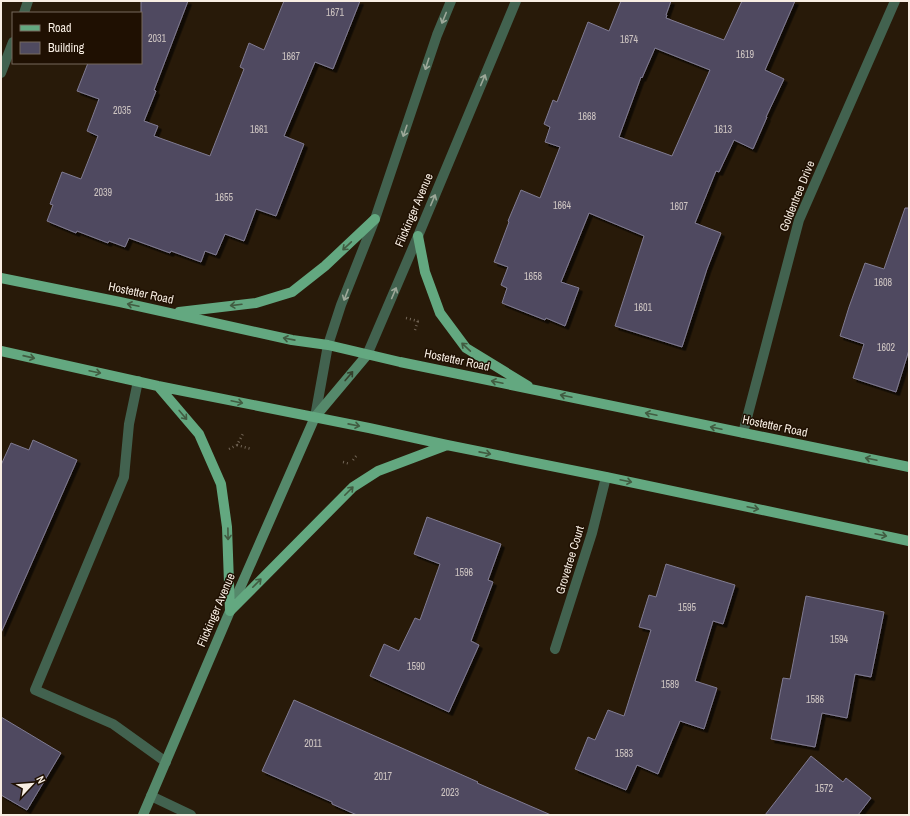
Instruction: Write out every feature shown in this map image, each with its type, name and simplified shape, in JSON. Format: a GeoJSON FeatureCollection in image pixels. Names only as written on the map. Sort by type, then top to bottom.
{"type":"FeatureCollection","features":[{"type":"Feature","properties":{"kind":"main road"},"geometry":{"type":"LineString","coordinates":[[171,313],[256,303],[292,292],[325,266],[375,219]]}},
{"type":"Feature","properties":{"kind":"main road"},"geometry":{"type":"LineString","coordinates":[[418,236],[425,272],[440,313],[466,348],[535,390]]}},
{"type":"Feature","properties":{"kind":"main road","name":"Hostetter Road"},"geometry":{"type":"LineString","coordinates":[[1,278],[292,340],[328,345],[535,390],[909,467]]}},
{"type":"Feature","properties":{"kind":"main road"},"geometry":{"type":"LineString","coordinates":[[1,351],[158,386],[369,428],[909,541]]}},
{"type":"Feature","properties":{"kind":"main road","name":"Flickinger Avenue"},"geometry":{"type":"LineString","coordinates":[[143,815],[315,417],[367,354]]}},
{"type":"Feature","properties":{"kind":"main road"},"geometry":{"type":"LineString","coordinates":[[158,386],[199,434],[221,484],[227,527],[230,611]]}},
{"type":"Feature","properties":{"kind":"main road"},"geometry":{"type":"LineString","coordinates":[[230,611],[353,487],[378,471],[447,445]]}},
{"type":"Feature","properties":{"kind":"street"},"geometry":{"type":"LineString","coordinates":[[24,12],[28,1]]}},
{"type":"Feature","properties":{"kind":"street","name":"Flickinger Avenue"},"geometry":{"type":"LineString","coordinates":[[315,417],[328,345],[341,305],[375,219],[437,35],[451,1]]}},
{"type":"Feature","properties":{"kind":"street","name":"Flickinger Avenue"},"geometry":{"type":"LineString","coordinates":[[367,354],[516,1]]}},
{"type":"Feature","properties":{"kind":"street","name":"Goldentree Drive"},"geometry":{"type":"LineString","coordinates":[[743,433],[799,220],[896,1]]}},
{"type":"Feature","properties":{"kind":"street"},"geometry":{"type":"LineString","coordinates":[[1,73],[12,45]]}},
{"type":"Feature","properties":{"kind":"street"},"geometry":{"type":"LineString","coordinates":[[138,381],[129,424],[124,477],[35,690],[113,724],[166,762]]}},
{"type":"Feature","properties":{"kind":"street","name":"Grovetree Court"},"geometry":{"type":"LineString","coordinates":[[555,649],[592,533],[606,477]]}},
{"type":"Feature","properties":{"kind":"street"},"geometry":{"type":"LineString","coordinates":[[151,796],[191,815]]}},
{"type":"Feature","properties":{"kind":"path"},"geometry":{"type":"LineString","coordinates":[[406,318],[418,321],[415,330]]}},
{"type":"Feature","properties":{"kind":"path"},"geometry":{"type":"LineString","coordinates":[[228,449],[237,445],[244,432]]}},
{"type":"Feature","properties":{"kind":"path"},"geometry":{"type":"LineString","coordinates":[[237,445],[252,449]]}},
{"type":"Feature","properties":{"kind":"path"},"geometry":{"type":"LineString","coordinates":[[343,462],[350,464]]}},
{"type":"Feature","properties":{"kind":"building"},"geometry":{"type":"Polygon","coordinates":[[[141,1],[188,1],[154,90],[156,91],[144,121],[158,126],[154,136],[210,156],[244,69],[240,67],[249,43],[264,50],[284,1],[360,1],[333,69],[315,62],[284,136],[304,144],[276,216],[256,209],[244,241],[225,234],[216,255],[205,251],[201,262],[171,251],[170,253],[129,238],[125,247],[109,241],[108,243],[77,231],[76,233],[47,221],[53,205],[50,204],[62,172],[81,179],[98,136],[87,131],[99,99],[77,91],[88,64],[142,64],[141,1]]]}},
{"type":"Feature","properties":{"kind":"building"},"geometry":{"type":"Polygon","coordinates":[[[621,1],[671,1],[666,18],[724,40],[742,1],[795,1],[765,70],[784,79],[753,149],[734,140],[719,172],[716,171],[695,223],[721,233],[707,269],[682,347],[615,326],[644,236],[589,213],[561,282],[579,288],[565,326],[546,318],[545,320],[502,303],[507,288],[501,285],[508,267],[494,262],[509,222],[508,221],[521,190],[540,198],[560,147],[545,142],[550,127],[544,124],[553,100],[557,102],[588,22],[609,31],[621,1]],[[655,48],[642,78],[641,77],[619,137],[672,156],[710,70],[655,48]]]}},
{"type":"Feature","properties":{"kind":"building"},"geometry":{"type":"Polygon","coordinates":[[[905,208],[909,208],[909,350],[896,392],[853,378],[864,344],[840,336],[865,263],[884,269],[905,208]]]}},
{"type":"Feature","properties":{"kind":"building"},"geometry":{"type":"Polygon","coordinates":[[[33,440],[77,460],[1,633],[1,465],[11,443],[29,450],[33,440]]]}},
{"type":"Feature","properties":{"kind":"building"},"geometry":{"type":"Polygon","coordinates":[[[427,517],[501,544],[488,580],[493,582],[471,641],[479,645],[449,712],[370,676],[384,644],[399,651],[415,618],[420,620],[440,564],[414,554],[427,517]]]}},
{"type":"Feature","properties":{"kind":"building"},"geometry":{"type":"Polygon","coordinates":[[[666,564],[735,585],[723,624],[713,621],[695,681],[717,688],[704,729],[680,721],[658,774],[637,765],[626,790],[575,769],[588,737],[595,740],[608,710],[624,716],[651,630],[639,627],[649,595],[656,597],[666,564]]]}},
{"type":"Feature","properties":{"kind":"building"},"geometry":{"type":"Polygon","coordinates":[[[806,596],[884,612],[871,677],[855,674],[847,718],[822,713],[815,747],[771,739],[783,678],[790,679],[806,596]]]}},
{"type":"Feature","properties":{"kind":"building"},"geometry":{"type":"Polygon","coordinates":[[[294,700],[551,815],[357,815],[332,804],[332,802],[262,771],[294,700]]]}},
{"type":"Feature","properties":{"kind":"building"},"geometry":{"type":"Polygon","coordinates":[[[1,717],[61,753],[27,810],[1,795],[1,717]]]}},
{"type":"Feature","properties":{"kind":"building"},"geometry":{"type":"Polygon","coordinates":[[[811,756],[843,782],[846,778],[871,798],[858,815],[765,815],[811,756]]]}}]}
